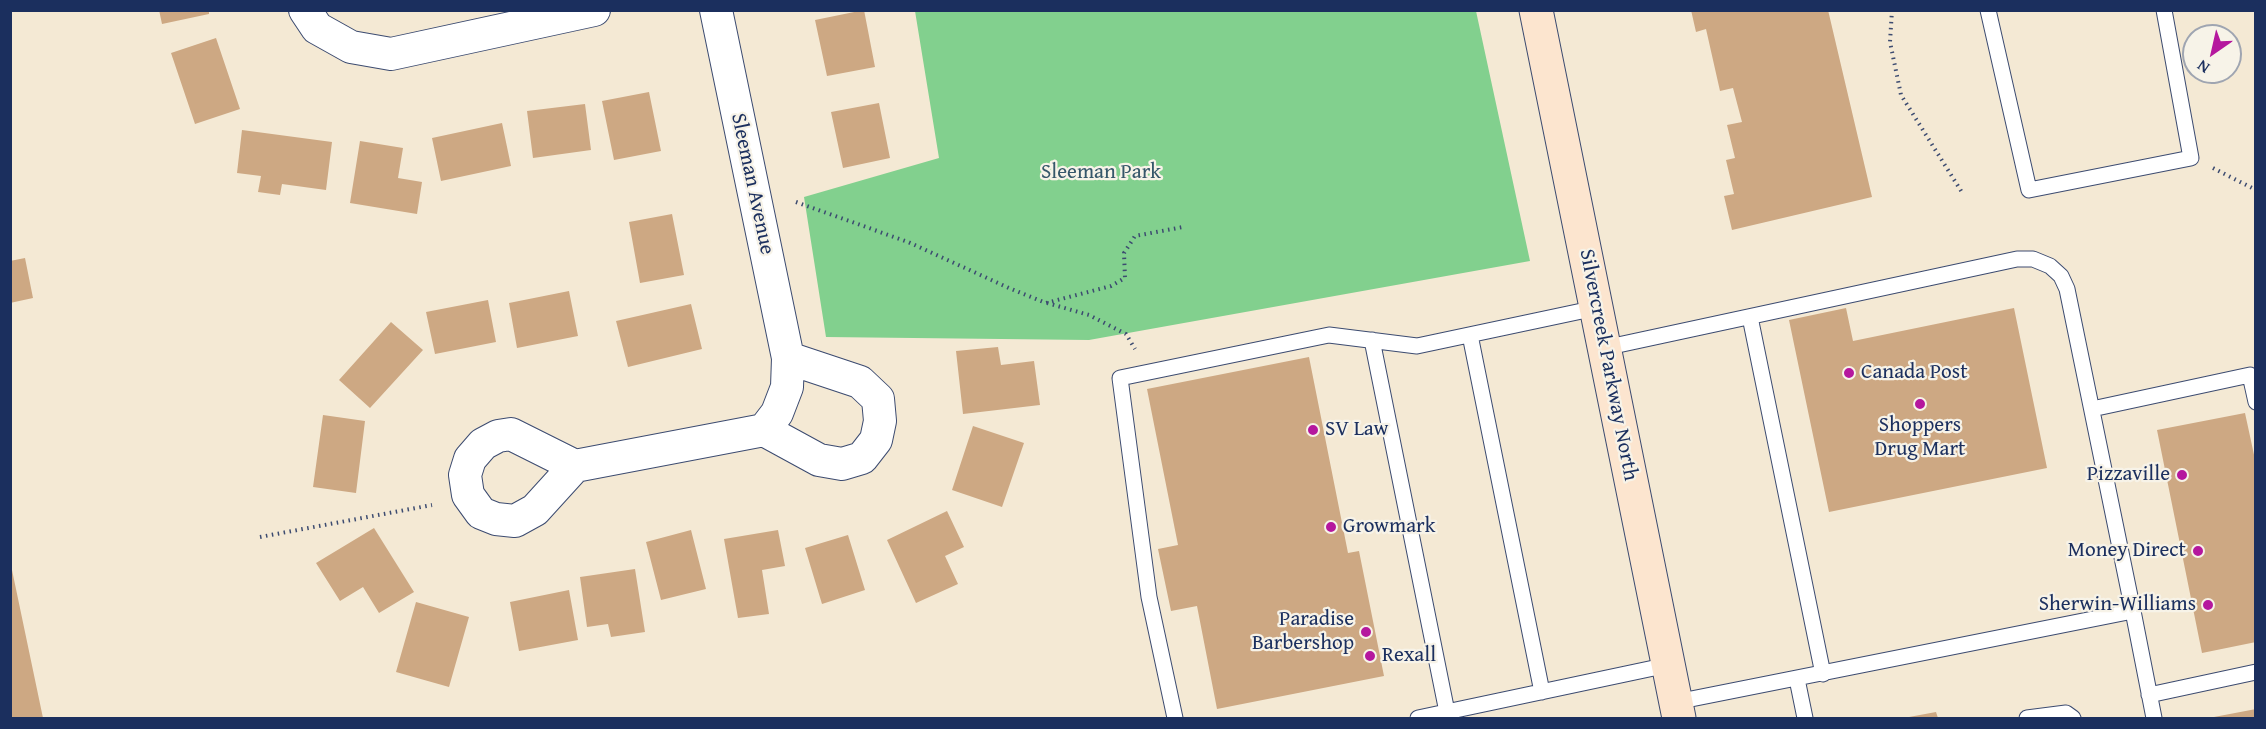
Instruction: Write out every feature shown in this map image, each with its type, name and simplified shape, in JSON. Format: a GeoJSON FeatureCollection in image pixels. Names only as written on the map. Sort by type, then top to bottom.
{"type":"FeatureCollection","features":[{"type":"Feature","properties":{"kind":"main road","name":"Silvercreek Parkway North"},"geometry":{"type":"LineString","coordinates":[[1536,10],[1677,710]]}},
{"type":"Feature","properties":{"kind":"street"},"geometry":{"type":"LineString","coordinates":[[305,10],[317,28],[351,47],[392,54],[594,10]]}},
{"type":"Feature","properties":{"kind":"street","name":"Sleeman Avenue"},"geometry":{"type":"LineString","coordinates":[[716,10],[788,358],[788,387],[777,413],[764,430]]}},
{"type":"Feature","properties":{"kind":"street"},"geometry":{"type":"LineString","coordinates":[[576,466],[764,430],[819,460],[842,464],[862,458],[876,440],[880,421],[878,399],[860,382],[788,358]]}},
{"type":"Feature","properties":{"kind":"lane"},"geometry":{"type":"LineString","coordinates":[[1988,10],[2029,190],[2191,158],[2164,10]]}},
{"type":"Feature","properties":{"kind":"lane"},"geometry":{"type":"LineString","coordinates":[[1604,348],[2017,259],[2033,259],[2050,266],[2061,276],[2067,289],[2154,718]]}},
{"type":"Feature","properties":{"kind":"lane"},"geometry":{"type":"LineString","coordinates":[[1175,718],[1149,597],[1120,378],[1329,335],[1417,346],[1596,308]]}},
{"type":"Feature","properties":{"kind":"lane"},"geometry":{"type":"LineString","coordinates":[[1749,318],[1823,674]]}},
{"type":"Feature","properties":{"kind":"lane"},"geometry":{"type":"LineString","coordinates":[[1470,335],[1542,692]]}},
{"type":"Feature","properties":{"kind":"lane"},"geometry":{"type":"LineString","coordinates":[[1372,340],[1447,712]]}},
{"type":"Feature","properties":{"kind":"lane"},"geometry":{"type":"LineString","coordinates":[[2092,409],[2250,375],[2256,402]]}},
{"type":"Feature","properties":{"kind":"lane"},"geometry":{"type":"LineString","coordinates":[[1677,710],[1797,679],[2133,611]]}},
{"type":"Feature","properties":{"kind":"lane"},"geometry":{"type":"LineString","coordinates":[[1418,718],[1668,665]]}},
{"type":"Feature","properties":{"kind":"lane"},"geometry":{"type":"LineString","coordinates":[[2149,695],[2256,672]]}},
{"type":"Feature","properties":{"kind":"lane"},"geometry":{"type":"LineString","coordinates":[[1797,679],[1805,718]]}},
{"type":"Feature","properties":{"kind":"lane"},"geometry":{"type":"LineString","coordinates":[[2026,718],[2066,713],[2073,718]]}},
{"type":"Feature","properties":{"kind":"path"},"geometry":{"type":"LineString","coordinates":[[1892,10],[1890,42],[1901,95],[1963,195]]}},
{"type":"Feature","properties":{"kind":"path"},"geometry":{"type":"LineString","coordinates":[[2191,158],[2256,190]]}},
{"type":"Feature","properties":{"kind":"path"},"geometry":{"type":"LineString","coordinates":[[796,202],[908,242],[1046,303],[1089,315],[1126,334],[1149,372]]}},
{"type":"Feature","properties":{"kind":"path"},"geometry":{"type":"LineString","coordinates":[[1046,303],[1111,286],[1125,278],[1124,254],[1135,236],[1184,226]]}},
{"type":"Feature","properties":{"kind":"path"},"geometry":{"type":"LineString","coordinates":[[260,537],[432,505]]}},
{"type":"Feature","properties":{"kind":"green space","name":"Sleeman Park"},"geometry":{"type":"Polygon","coordinates":[[[915,11],[1476,11],[1530,261],[1089,340],[826,337],[804,197],[939,158],[915,11]]]}},
{"type":"Feature","properties":{"kind":"building"},"geometry":{"type":"Polygon","coordinates":[[[159,10],[209,10],[209,14],[162,24],[159,10]]]}},
{"type":"Feature","properties":{"kind":"building"},"geometry":{"type":"Polygon","coordinates":[[[864,10],[875,67],[827,76],[815,20],[864,10]]]}},
{"type":"Feature","properties":{"kind":"building"},"geometry":{"type":"Polygon","coordinates":[[[1691,10],[1828,10],[1872,197],[1732,230],[1724,196],[1734,194],[1726,160],[1735,158],[1727,125],[1742,122],[1733,88],[1720,91],[1706,29],[1696,32],[1691,10]]]}},
{"type":"Feature","properties":{"kind":"building"},"geometry":{"type":"Polygon","coordinates":[[[216,38],[240,109],[195,124],[171,53],[216,38]]]}},
{"type":"Feature","properties":{"kind":"building"},"geometry":{"type":"Polygon","coordinates":[[[649,92],[661,151],[614,160],[602,101],[649,92]]]}},
{"type":"Feature","properties":{"kind":"building"},"geometry":{"type":"Polygon","coordinates":[[[879,103],[890,158],[843,168],[831,112],[879,103]]]}},
{"type":"Feature","properties":{"kind":"building"},"geometry":{"type":"Polygon","coordinates":[[[585,104],[591,150],[533,158],[527,111],[585,104]]]}},
{"type":"Feature","properties":{"kind":"building"},"geometry":{"type":"Polygon","coordinates":[[[502,123],[511,166],[441,181],[432,138],[502,123]]]}},
{"type":"Feature","properties":{"kind":"building"},"geometry":{"type":"Polygon","coordinates":[[[242,130],[332,142],[326,190],[282,184],[280,195],[258,192],[261,176],[237,173],[242,130]]]}},
{"type":"Feature","properties":{"kind":"building"},"geometry":{"type":"Polygon","coordinates":[[[360,141],[403,148],[398,178],[422,182],[417,214],[350,203],[360,141]]]}},
{"type":"Feature","properties":{"kind":"building"},"geometry":{"type":"Polygon","coordinates":[[[672,214],[684,275],[640,283],[629,222],[672,214]]]}},
{"type":"Feature","properties":{"kind":"building"},"geometry":{"type":"Polygon","coordinates":[[[25,258],[33,298],[10,303],[10,261],[25,258]]]}},
{"type":"Feature","properties":{"kind":"building"},"geometry":{"type":"Polygon","coordinates":[[[569,291],[578,336],[517,348],[509,303],[569,291]]]}},
{"type":"Feature","properties":{"kind":"building"},"geometry":{"type":"Polygon","coordinates":[[[488,300],[496,342],[435,354],[426,312],[488,300]]]}},
{"type":"Feature","properties":{"kind":"building"},"geometry":{"type":"Polygon","coordinates":[[[691,304],[702,349],[628,367],[616,321],[691,304]]]}},
{"type":"Feature","properties":{"kind":"building","name":"Shoppers Drug Mart"},"geometry":{"type":"Polygon","coordinates":[[[1846,308],[1853,341],[2014,308],[2047,468],[1829,512],[1789,320],[1846,308]]]}},
{"type":"Feature","properties":{"kind":"building"},"geometry":{"type":"Polygon","coordinates":[[[391,322],[423,350],[370,408],[339,380],[391,322]]]}},
{"type":"Feature","properties":{"kind":"building"},"geometry":{"type":"Polygon","coordinates":[[[998,347],[1001,365],[1034,361],[1040,405],[963,414],[956,351],[998,347]]]}},
{"type":"Feature","properties":{"kind":"building"},"geometry":{"type":"Polygon","coordinates":[[[1309,357],[1348,553],[1359,551],[1384,676],[1217,709],[1197,606],[1171,611],[1158,549],[1178,545],[1147,389],[1309,357]]]}},
{"type":"Feature","properties":{"kind":"building"},"geometry":{"type":"Polygon","coordinates":[[[2245,413],[2256,464],[2256,642],[2202,653],[2157,430],[2245,413]]]}},
{"type":"Feature","properties":{"kind":"building"},"geometry":{"type":"Polygon","coordinates":[[[323,415],[365,421],[356,493],[313,487],[323,415]]]}},
{"type":"Feature","properties":{"kind":"building"},"geometry":{"type":"Polygon","coordinates":[[[973,426],[1024,443],[1002,507],[952,490],[973,426]]]}},
{"type":"Feature","properties":{"kind":"building"},"geometry":{"type":"Polygon","coordinates":[[[947,511],[964,547],[945,556],[958,584],[916,603],[887,540],[947,511]]]}},
{"type":"Feature","properties":{"kind":"building"},"geometry":{"type":"Polygon","coordinates":[[[374,528],[414,592],[379,613],[363,587],[340,601],[316,563],[374,528]]]}},
{"type":"Feature","properties":{"kind":"building"},"geometry":{"type":"Polygon","coordinates":[[[691,530],[706,589],[661,600],[646,542],[691,530]]]}},
{"type":"Feature","properties":{"kind":"building"},"geometry":{"type":"Polygon","coordinates":[[[778,530],[785,566],[762,570],[769,614],[738,618],[724,539],[778,530]]]}},
{"type":"Feature","properties":{"kind":"building"},"geometry":{"type":"Polygon","coordinates":[[[848,535],[865,590],[822,604],[805,548],[848,535]]]}},
{"type":"Feature","properties":{"kind":"building"},"geometry":{"type":"Polygon","coordinates":[[[635,569],[645,632],[611,637],[608,624],[587,627],[580,577],[635,569]]]}},
{"type":"Feature","properties":{"kind":"building"},"geometry":{"type":"Polygon","coordinates":[[[10,570],[12,570],[43,718],[10,718],[10,570]]]}},
{"type":"Feature","properties":{"kind":"building"},"geometry":{"type":"Polygon","coordinates":[[[569,590],[578,640],[519,651],[510,602],[569,590]]]}},
{"type":"Feature","properties":{"kind":"building"},"geometry":{"type":"Polygon","coordinates":[[[416,602],[469,617],[449,687],[396,672],[416,602]]]}},
{"type":"Feature","properties":{"kind":"building"},"geometry":{"type":"Polygon","coordinates":[[[2256,709],[2256,718],[2214,718],[2214,717],[2256,709]]]}},
{"type":"Feature","properties":{"kind":"building"},"geometry":{"type":"Polygon","coordinates":[[[1936,712],[1938,718],[1909,718],[1909,717],[1936,712]]]}},
{"type":"Feature","properties":{"kind":"place","name":"Canada Post"},"geometry":{"type":"Point","coordinates":[1849,373]}},
{"type":"Feature","properties":{"kind":"place","name":"Shoppers Drug Mart"},"geometry":{"type":"Point","coordinates":[1920,404]}},
{"type":"Feature","properties":{"kind":"place","name":"SV Law"},"geometry":{"type":"Point","coordinates":[1313,430]}},
{"type":"Feature","properties":{"kind":"place","name":"Pizzaville"},"geometry":{"type":"Point","coordinates":[2182,475]}},
{"type":"Feature","properties":{"kind":"place","name":"Growmark"},"geometry":{"type":"Point","coordinates":[1331,527]}},
{"type":"Feature","properties":{"kind":"place","name":"Money Direct"},"geometry":{"type":"Point","coordinates":[2198,551]}},
{"type":"Feature","properties":{"kind":"place","name":"Sherwin-Williams"},"geometry":{"type":"Point","coordinates":[2208,605]}},
{"type":"Feature","properties":{"kind":"place","name":"Paradise Barbershop"},"geometry":{"type":"Point","coordinates":[1366,632]}},
{"type":"Feature","properties":{"kind":"place","name":"Rexall"},"geometry":{"type":"Point","coordinates":[1370,656]}}]}
